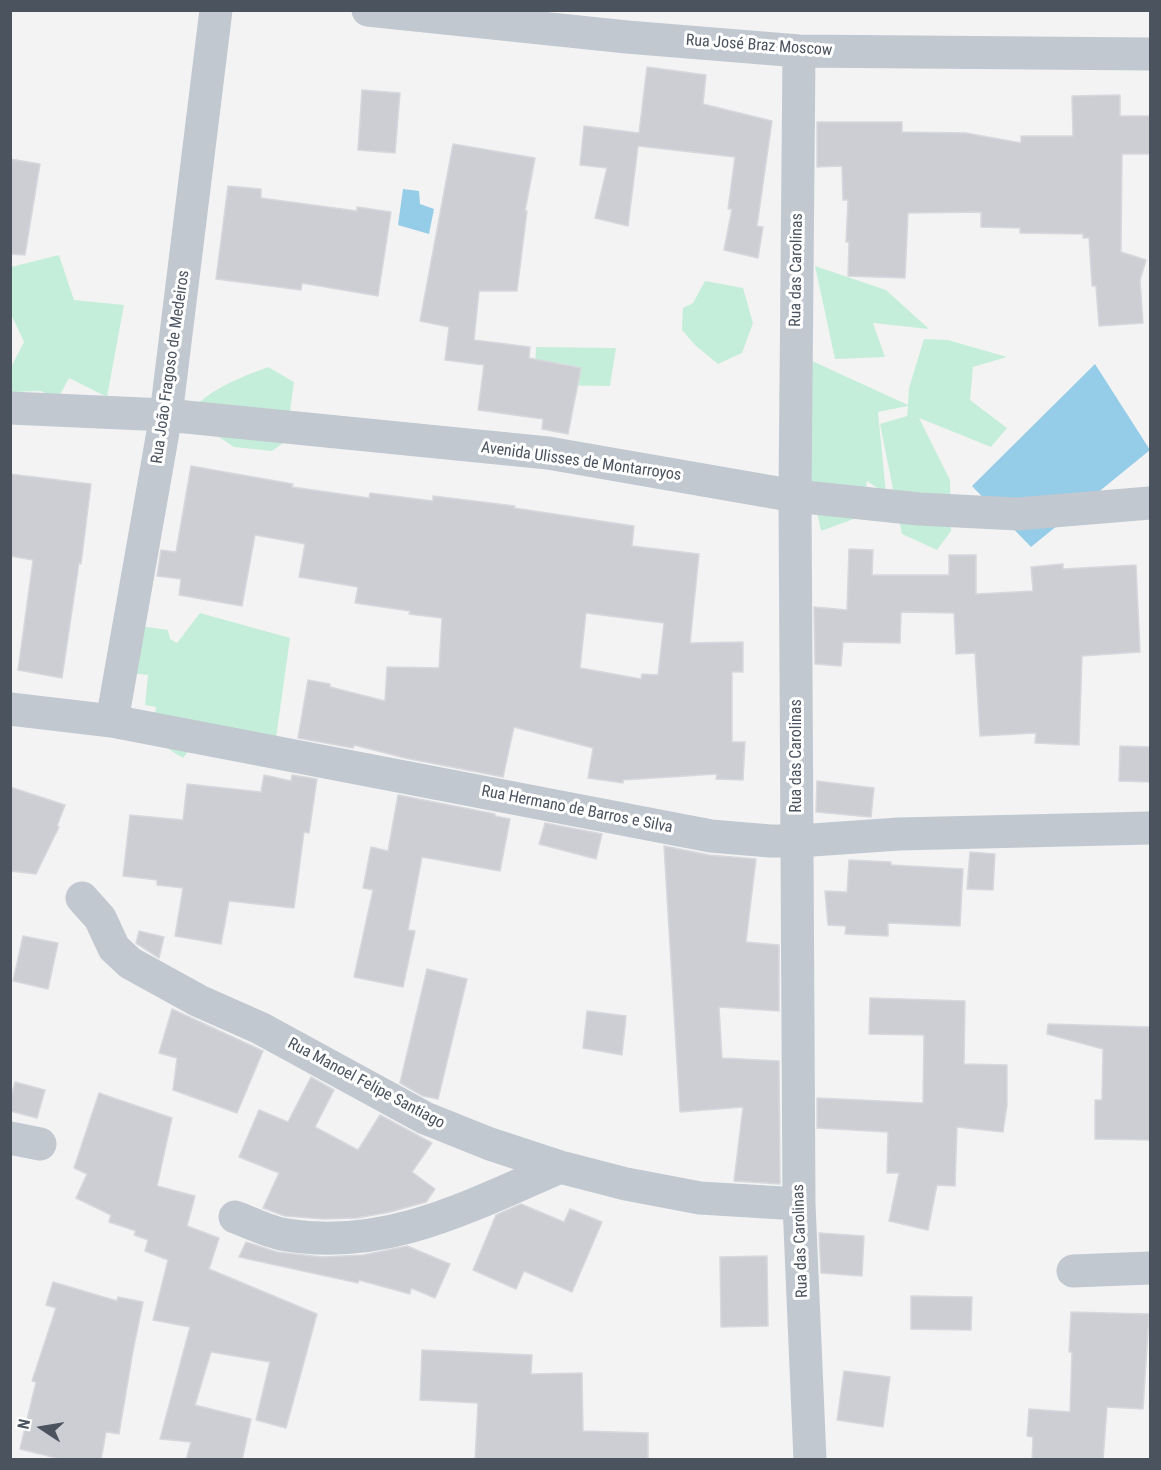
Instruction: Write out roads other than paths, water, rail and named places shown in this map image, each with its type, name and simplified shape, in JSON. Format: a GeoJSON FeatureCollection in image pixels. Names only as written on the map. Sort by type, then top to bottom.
{"type":"FeatureCollection","features":[{"type":"Feature","properties":{"kind":"street","name":"Rua João Fragoso de Medeiros"},"geometry":{"type":"LineString","coordinates":[[112,722],[166,415],[216,10]]}},
{"type":"Feature","properties":{"kind":"street","name":"Rua José Braz Moscow"},"geometry":{"type":"LineString","coordinates":[[368,10],[627,37],[800,51],[1150,54]]}},
{"type":"Feature","properties":{"kind":"street","name":"Rua das Carolinas"},"geometry":{"type":"LineString","coordinates":[[800,51],[795,496],[799,1204],[810,1460]]}},
{"type":"Feature","properties":{"kind":"street","name":"Avenida Ulisses de Montarroyos"},"geometry":{"type":"LineString","coordinates":[[10,408],[166,415],[548,453],[795,496],[919,509],[1017,514],[1150,503]]}},
{"type":"Feature","properties":{"kind":"street","name":"Rua Hermano de Barros e Silva"},"geometry":{"type":"LineString","coordinates":[[10,709],[112,722],[711,836],[798,841],[899,834],[1150,828]]}},
{"type":"Feature","properties":{"kind":"street","name":"Rua Manoel Felipe Santiago"},"geometry":{"type":"LineString","coordinates":[[82,898],[100,918],[114,948],[130,963],[199,1001],[260,1028],[425,1118],[490,1144],[560,1167],[626,1184],[700,1198],[799,1204]]}},
{"type":"Feature","properties":{"kind":"street"},"geometry":{"type":"LineString","coordinates":[[235,1217],[286,1235],[330,1238],[370,1235],[413,1227],[453,1214],[560,1167]]}},
{"type":"Feature","properties":{"kind":"street"},"geometry":{"type":"LineString","coordinates":[[1073,1271],[1150,1268]]}},
{"type":"Feature","properties":{"kind":"water"},"geometry":{"type":"Polygon","coordinates":[[[403,189],[419,191],[420,204],[434,209],[429,234],[398,225],[403,189]]]}},
{"type":"Feature","properties":{"kind":"water"},"geometry":{"type":"Polygon","coordinates":[[[1095,364],[1150,450],[1031,547],[972,486],[1095,364]]]}}]}
